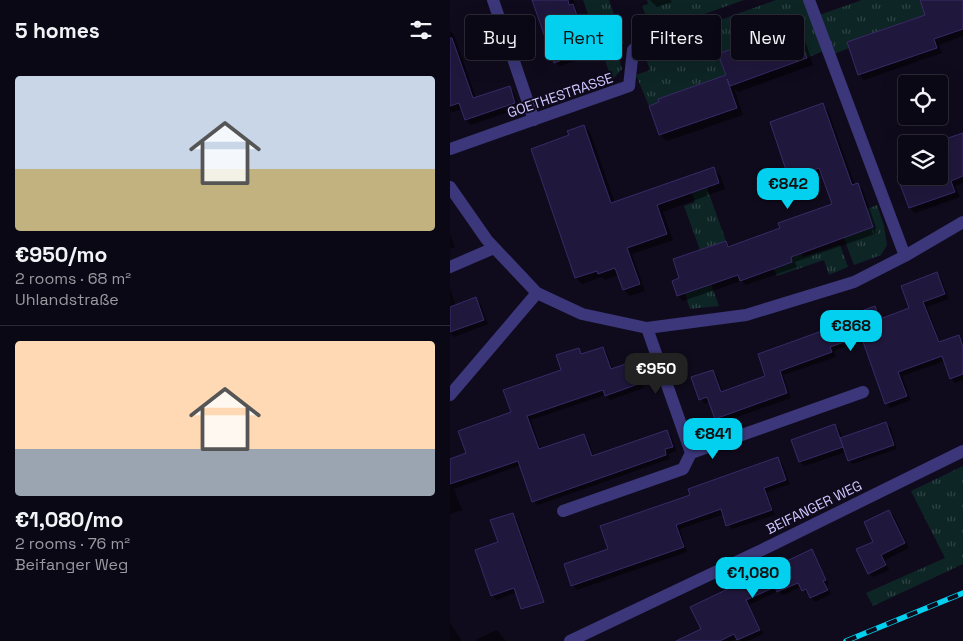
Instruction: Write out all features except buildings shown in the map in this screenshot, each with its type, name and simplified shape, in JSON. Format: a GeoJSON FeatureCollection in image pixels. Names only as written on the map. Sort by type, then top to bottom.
{"type":"FeatureCollection","features":[{"type":"Feature","properties":{"kind":"street"},"geometry":{"type":"LineString","coordinates":[[493,0],[534,120]]}},
{"type":"Feature","properties":{"kind":"street"},"geometry":{"type":"LineString","coordinates":[[809,0],[905,256]]}},
{"type":"Feature","properties":{"kind":"street","name":"GOETHESTRASSE"},"geometry":{"type":"LineString","coordinates":[[450,149],[629,86],[632,50]]}},
{"type":"Feature","properties":{"kind":"street"},"geometry":{"type":"LineString","coordinates":[[450,188],[494,248],[537,293],[582,314],[647,328],[746,314],[854,282],[905,256],[963,222]]}},
{"type":"Feature","properties":{"kind":"street"},"geometry":{"type":"LineString","coordinates":[[450,267],[494,248]]}},
{"type":"Feature","properties":{"kind":"street"},"geometry":{"type":"LineString","coordinates":[[450,395],[537,293]]}},
{"type":"Feature","properties":{"kind":"street"},"geometry":{"type":"LineString","coordinates":[[647,328],[692,453]]}},
{"type":"Feature","properties":{"kind":"street"},"geometry":{"type":"LineString","coordinates":[[562,511],[683,469],[692,453],[863,392]]}},
{"type":"Feature","properties":{"kind":"street","name":"BEIFANGER WEG"},"geometry":{"type":"LineString","coordinates":[[570,641],[764,549],[963,451]]}},
{"type":"Feature","properties":{"kind":"green space"},"geometry":{"type":"Polygon","coordinates":[[[583,0],[609,0],[614,15],[588,15],[583,0]]]}},
{"type":"Feature","properties":{"kind":"green space"},"geometry":{"type":"Polygon","coordinates":[[[647,0],[744,0],[702,15],[646,15],[642,6],[648,4],[647,0]]]}},
{"type":"Feature","properties":{"kind":"green space"},"geometry":{"type":"Polygon","coordinates":[[[776,0],[804,0],[823,51],[807,58],[804,51],[804,15],[734,15],[776,0]]]}},
{"type":"Feature","properties":{"kind":"green space"},"geometry":{"type":"Polygon","coordinates":[[[862,0],[920,0],[925,20],[913,19],[902,22],[904,27],[893,31],[891,26],[881,30],[882,35],[871,39],[869,34],[858,38],[859,42],[849,46],[847,41],[849,48],[834,54],[819,15],[862,0]]]}},
{"type":"Feature","properties":{"kind":"green space"},"geometry":{"type":"Polygon","coordinates":[[[731,16],[731,50],[721,53],[721,20],[731,16]]]}},
{"type":"Feature","properties":{"kind":"green space"},"geometry":{"type":"Polygon","coordinates":[[[605,60],[620,60],[622,69],[612,80],[605,60]]]}},
{"type":"Feature","properties":{"kind":"green space"},"geometry":{"type":"Polygon","coordinates":[[[646,60],[721,60],[727,79],[715,83],[714,79],[681,91],[682,95],[671,98],[669,95],[658,99],[659,102],[649,106],[636,75],[650,70],[646,60]]]}},
{"type":"Feature","properties":{"kind":"green space"},"geometry":{"type":"Polygon","coordinates":[[[707,188],[726,241],[700,250],[684,206],[695,202],[692,193],[707,188]]]}},
{"type":"Feature","properties":{"kind":"green space"},"geometry":{"type":"Polygon","coordinates":[[[877,205],[884,226],[887,245],[881,255],[854,265],[844,238],[873,227],[867,209],[877,205]]]}},
{"type":"Feature","properties":{"kind":"green space"},"geometry":{"type":"Polygon","coordinates":[[[840,245],[848,267],[829,275],[824,260],[777,276],[774,269],[792,262],[791,257],[801,253],[803,257],[840,245]]]}},
{"type":"Feature","properties":{"kind":"green space"},"geometry":{"type":"Polygon","coordinates":[[[711,284],[719,306],[690,309],[685,293],[711,284]]]}},
{"type":"Feature","properties":{"kind":"green space"},"geometry":{"type":"Polygon","coordinates":[[[963,466],[963,564],[873,606],[866,593],[945,558],[911,491],[963,466]]]}},
{"type":"Feature","properties":{"kind":"railway"},"geometry":{"type":"LineString","coordinates":[[846,641],[963,593]]}}]}
